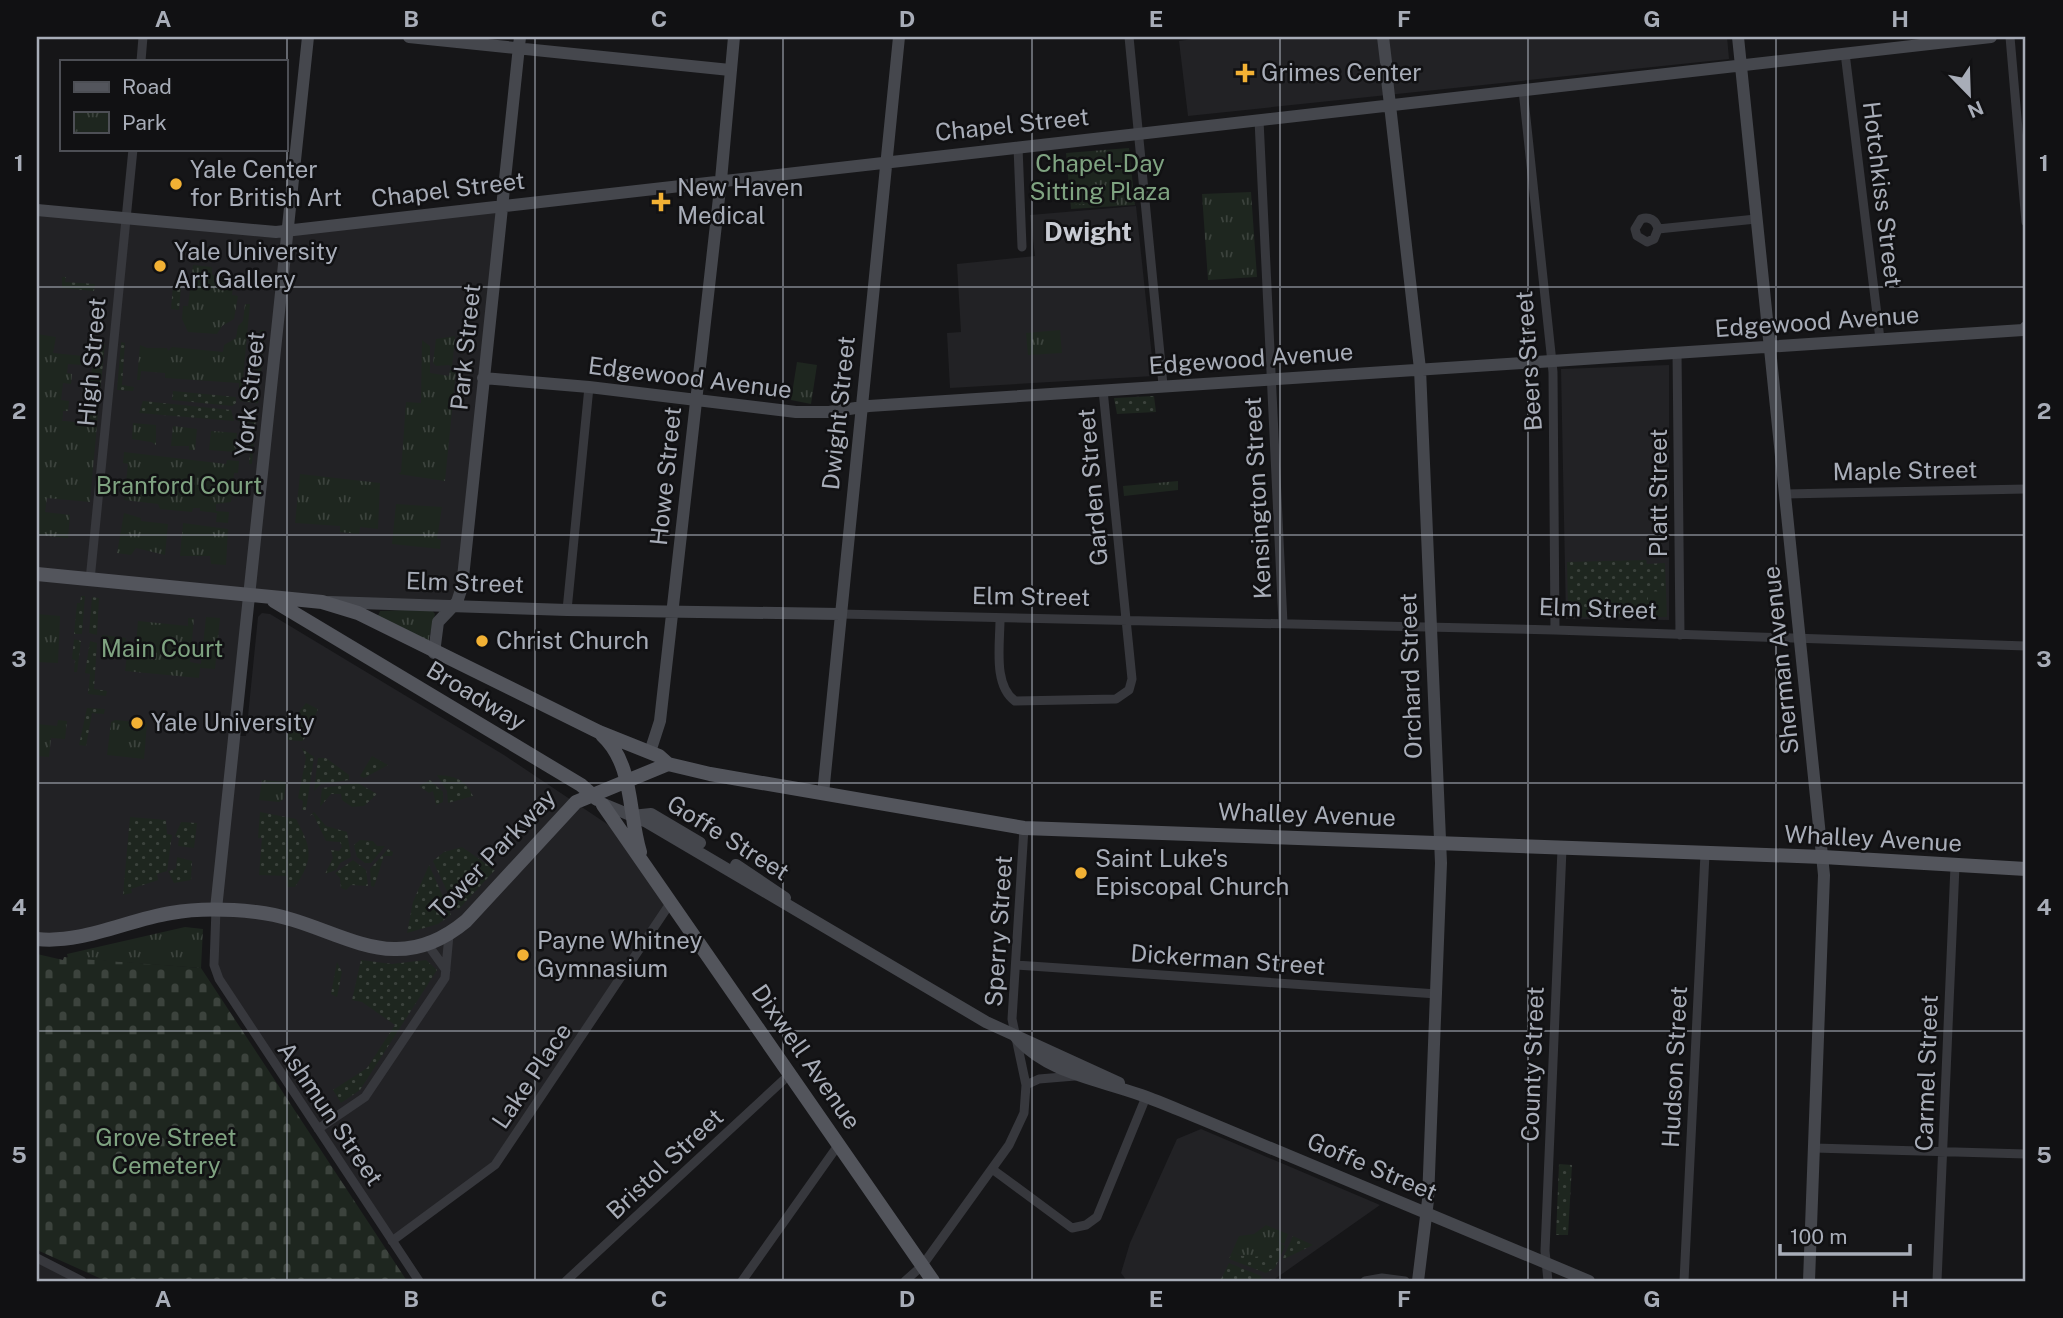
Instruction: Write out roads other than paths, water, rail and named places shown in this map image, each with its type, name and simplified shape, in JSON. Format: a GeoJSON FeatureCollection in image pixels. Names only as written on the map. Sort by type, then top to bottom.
{"type":"FeatureCollection","features":[{"type":"Feature","properties":{"kind":"main road","name":"York Street"},"geometry":{"type":"LineString","coordinates":[[216,909],[308,37]]}},
{"type":"Feature","properties":{"kind":"main road"},"geometry":{"type":"LineString","coordinates":[[408,37],[519,42],[730,70]]}},
{"type":"Feature","properties":{"kind":"main road","name":"Howe Street"},"geometry":{"type":"LineString","coordinates":[[650,751],[660,721],[721,180],[734,37]]}},
{"type":"Feature","properties":{"kind":"main road","name":"Dwight Street"},"geometry":{"type":"LineString","coordinates":[[823,794],[899,37]]}},
{"type":"Feature","properties":{"kind":"main road","name":"Orchard Street"},"geometry":{"type":"LineString","coordinates":[[1383,37],[1420,369],[1438,844],[1441,863],[1427,1213],[1418,1281]]}},
{"type":"Feature","properties":{"kind":"main road","name":"Sherman Avenue"},"geometry":{"type":"LineString","coordinates":[[1738,37],[1823,858],[1809,1281]]}},
{"type":"Feature","properties":{"kind":"main road"},"geometry":{"type":"LineString","coordinates":[[1873,49],[1888,37]]}},
{"type":"Feature","properties":{"kind":"main road","name":"Chapel Street"},"geometry":{"type":"LineString","coordinates":[[37,210],[276,232],[886,160],[1991,37]]}},
{"type":"Feature","properties":{"kind":"main road","name":"Park Street"},"geometry":{"type":"LineString","coordinates":[[434,653],[438,622],[453,606],[462,587],[519,42]]}},
{"type":"Feature","properties":{"kind":"main road","name":"Edgewood Avenue"},"geometry":{"type":"LineString","coordinates":[[483,378],[589,387],[796,412],[829,412],[861,407],[1163,385],[2025,330]]}},
{"type":"Feature","properties":{"kind":"main road","name":"Elm Street"},"geometry":{"type":"LineString","coordinates":[[37,574],[322,602],[567,610],[840,614]]}},
{"type":"Feature","properties":{"kind":"main road","name":"Broadway"},"geometry":{"type":"LineString","coordinates":[[270,599],[598,800]]}},
{"type":"Feature","properties":{"kind":"main road","name":"Broadway"},"geometry":{"type":"LineString","coordinates":[[322,602],[358,613],[598,732]]}},
{"type":"Feature","properties":{"kind":"main road"},"geometry":{"type":"LineString","coordinates":[[321,630],[321,617],[338,606]]}},
{"type":"Feature","properties":{"kind":"main road","name":"Whalley Avenue"},"geometry":{"type":"LineString","coordinates":[[598,732],[650,751],[668,764],[823,794],[1024,828],[1823,858],[2026,869]]}},
{"type":"Feature","properties":{"kind":"main road","name":"Dixwell Avenue"},"geometry":{"type":"LineString","coordinates":[[598,732],[619,752],[642,859]]}},
{"type":"Feature","properties":{"kind":"main road","name":"Tower Parkway"},"geometry":{"type":"LineString","coordinates":[[37,939],[58,941],[171,913],[216,909],[287,918],[368,947],[399,949],[428,945],[449,935],[466,921],[569,807],[598,800],[625,780],[668,764]]}},
{"type":"Feature","properties":{"kind":"main road","name":"Goffe Street"},"geometry":{"type":"LineString","coordinates":[[598,800],[632,816],[798,909],[1015,1036],[1094,1069],[1142,1095],[1589,1281]]}},
{"type":"Feature","properties":{"kind":"main road","name":"Dixwell Avenue"},"geometry":{"type":"LineString","coordinates":[[598,800],[642,859],[933,1281]]}},
{"type":"Feature","properties":{"kind":"main road","name":"Goffe Street"},"geometry":{"type":"LineString","coordinates":[[1015,1036],[1027,1051],[1077,1076],[1142,1095]]}},
{"type":"Feature","properties":{"kind":"street"},"geometry":{"type":"LineString","coordinates":[[141,60],[144,37]]}},
{"type":"Feature","properties":{"kind":"street"},"geometry":{"type":"LineString","coordinates":[[1129,37],[1163,385]]}},
{"type":"Feature","properties":{"kind":"street"},"geometry":{"type":"LineString","coordinates":[[2010,37],[2026,222]]}},
{"type":"Feature","properties":{"kind":"street","name":"Hotchkiss Street"},"geometry":{"type":"LineString","coordinates":[[1845,53],[1880,339]]}},
{"type":"Feature","properties":{"kind":"street","name":"Beers Street"},"geometry":{"type":"LineString","coordinates":[[1523,90],[1552,360],[1555,630]]}},
{"type":"Feature","properties":{"kind":"street","name":"Kensington Street"},"geometry":{"type":"LineString","coordinates":[[1259,120],[1283,623]]}},
{"type":"Feature","properties":{"kind":"street"},"geometry":{"type":"LineString","coordinates":[[1018,147],[1022,247]]}},
{"type":"Feature","properties":{"kind":"street","name":"High Street"},"geometry":{"type":"LineString","coordinates":[[90,580],[132,150]]}},
{"type":"Feature","properties":{"kind":"street"},"geometry":{"type":"LineString","coordinates":[[1658,229],[1756,219]]}},
{"type":"Feature","properties":{"kind":"street","name":"Platt Street"},"geometry":{"type":"LineString","coordinates":[[1677,352],[1680,635]]}},
{"type":"Feature","properties":{"kind":"street"},"geometry":{"type":"LineString","coordinates":[[567,610],[589,387]]}},
{"type":"Feature","properties":{"kind":"street","name":"Garden Street"},"geometry":{"type":"LineString","coordinates":[[1000,619],[1002,684],[1006,695],[1016,702],[1116,699],[1129,690],[1132,679],[1103,390]]}},
{"type":"Feature","properties":{"kind":"street","name":"Maple Street"},"geometry":{"type":"LineString","coordinates":[[1785,494],[2026,489]]}},
{"type":"Feature","properties":{"kind":"street","name":"Elm Street"},"geometry":{"type":"LineString","coordinates":[[840,614],[1555,630],[2026,646]]}},
{"type":"Feature","properties":{"kind":"street","name":"Sperry Street"},"geometry":{"type":"LineString","coordinates":[[1024,828],[1012,1019],[1026,1085]]}},
{"type":"Feature","properties":{"kind":"street","name":"County Street"},"geometry":{"type":"LineString","coordinates":[[1548,1281],[1546,1263],[1562,849]]}},
{"type":"Feature","properties":{"kind":"street","name":"Hudson Street"},"geometry":{"type":"LineString","coordinates":[[1684,1281],[1705,854]]}},
{"type":"Feature","properties":{"kind":"street","name":"Carmel Street"},"geometry":{"type":"LineString","coordinates":[[1937,1281],[1955,866]]}},
{"type":"Feature","properties":{"kind":"street","name":"Lake Place"},"geometry":{"type":"LineString","coordinates":[[392,1241],[495,1165],[671,902]]}},
{"type":"Feature","properties":{"kind":"street","name":"York Street"},"geometry":{"type":"LineString","coordinates":[[214,965],[216,909]]}},
{"type":"Feature","properties":{"kind":"street"},"geometry":{"type":"LineString","coordinates":[[318,1129],[365,1097],[447,971],[449,935]]}},
{"type":"Feature","properties":{"kind":"street","name":"Tower Parkway"},"geometry":{"type":"LineString","coordinates":[[428,945],[447,971]]}},
{"type":"Feature","properties":{"kind":"street","name":"Ashmun Street"},"geometry":{"type":"LineString","coordinates":[[214,965],[226,991],[419,1281]]}},
{"type":"Feature","properties":{"kind":"street","name":"Dickerman Street"},"geometry":{"type":"LineString","coordinates":[[1016,965],[1437,993]]}},
{"type":"Feature","properties":{"kind":"street","name":"Bristol Street"},"geometry":{"type":"LineString","coordinates":[[566,1281],[790,1074]]}},
{"type":"Feature","properties":{"kind":"street"},"geometry":{"type":"LineString","coordinates":[[905,1281],[922,1266],[992,1169],[1021,1121],[1026,1085],[1039,1079],[1077,1076]]}},
{"type":"Feature","properties":{"kind":"street"},"geometry":{"type":"LineString","coordinates":[[992,1169],[1072,1228],[1086,1225],[1097,1217],[1142,1095]]}},
{"type":"Feature","properties":{"kind":"street"},"geometry":{"type":"LineString","coordinates":[[742,1281],[839,1144]]}},
{"type":"Feature","properties":{"kind":"street"},"geometry":{"type":"LineString","coordinates":[[1814,1148],[2026,1154]]}},
{"type":"Feature","properties":{"kind":"street"},"geometry":{"type":"LineString","coordinates":[[37,1258],[82,1281]]}},
{"type":"Feature","properties":{"kind":"street"},"geometry":{"type":"LineString","coordinates":[[1365,1281],[1382,1278],[1405,1281]]}},
{"type":"Feature","properties":{"kind":"place","name":"Grimes Center"},"geometry":{"type":"Point","coordinates":[1245,73]}},
{"type":"Feature","properties":{"kind":"place","name":"Yale Center for British Art"},"geometry":{"type":"Point","coordinates":[176,184]}},
{"type":"Feature","properties":{"kind":"place","name":"New Haven Medical"},"geometry":{"type":"Point","coordinates":[661,202]}},
{"type":"Feature","properties":{"kind":"place","name":"Yale University Art Gallery"},"geometry":{"type":"Point","coordinates":[160,266]}},
{"type":"Feature","properties":{"kind":"place","name":"Christ Church"},"geometry":{"type":"Point","coordinates":[482,641]}},
{"type":"Feature","properties":{"kind":"place","name":"Yale University"},"geometry":{"type":"Point","coordinates":[137,723]}},
{"type":"Feature","properties":{"kind":"place","name":"Saint Luke's Episcopal Church"},"geometry":{"type":"Point","coordinates":[1081,873]}},
{"type":"Feature","properties":{"kind":"place","name":"Payne Whitney Gymnasium"},"geometry":{"type":"Point","coordinates":[523,955]}},
{"type":"Feature","properties":{"kind":"district","name":"Dwight"},"geometry":{"type":"Point","coordinates":[1088,232]}},
{"type":"Feature","properties":{"kind":"park label","name":"Chapel-Day Sitting Plaza"},"geometry":{"type":"Point","coordinates":[1100,178]}},
{"type":"Feature","properties":{"kind":"park label","name":"Branford Court"},"geometry":{"type":"Point","coordinates":[179,486]}},
{"type":"Feature","properties":{"kind":"park label","name":"Main Court"},"geometry":{"type":"Point","coordinates":[162,649]}},
{"type":"Feature","properties":{"kind":"park label","name":"Grove Street Cemetery"},"geometry":{"type":"Point","coordinates":[166,1152]}}]}
